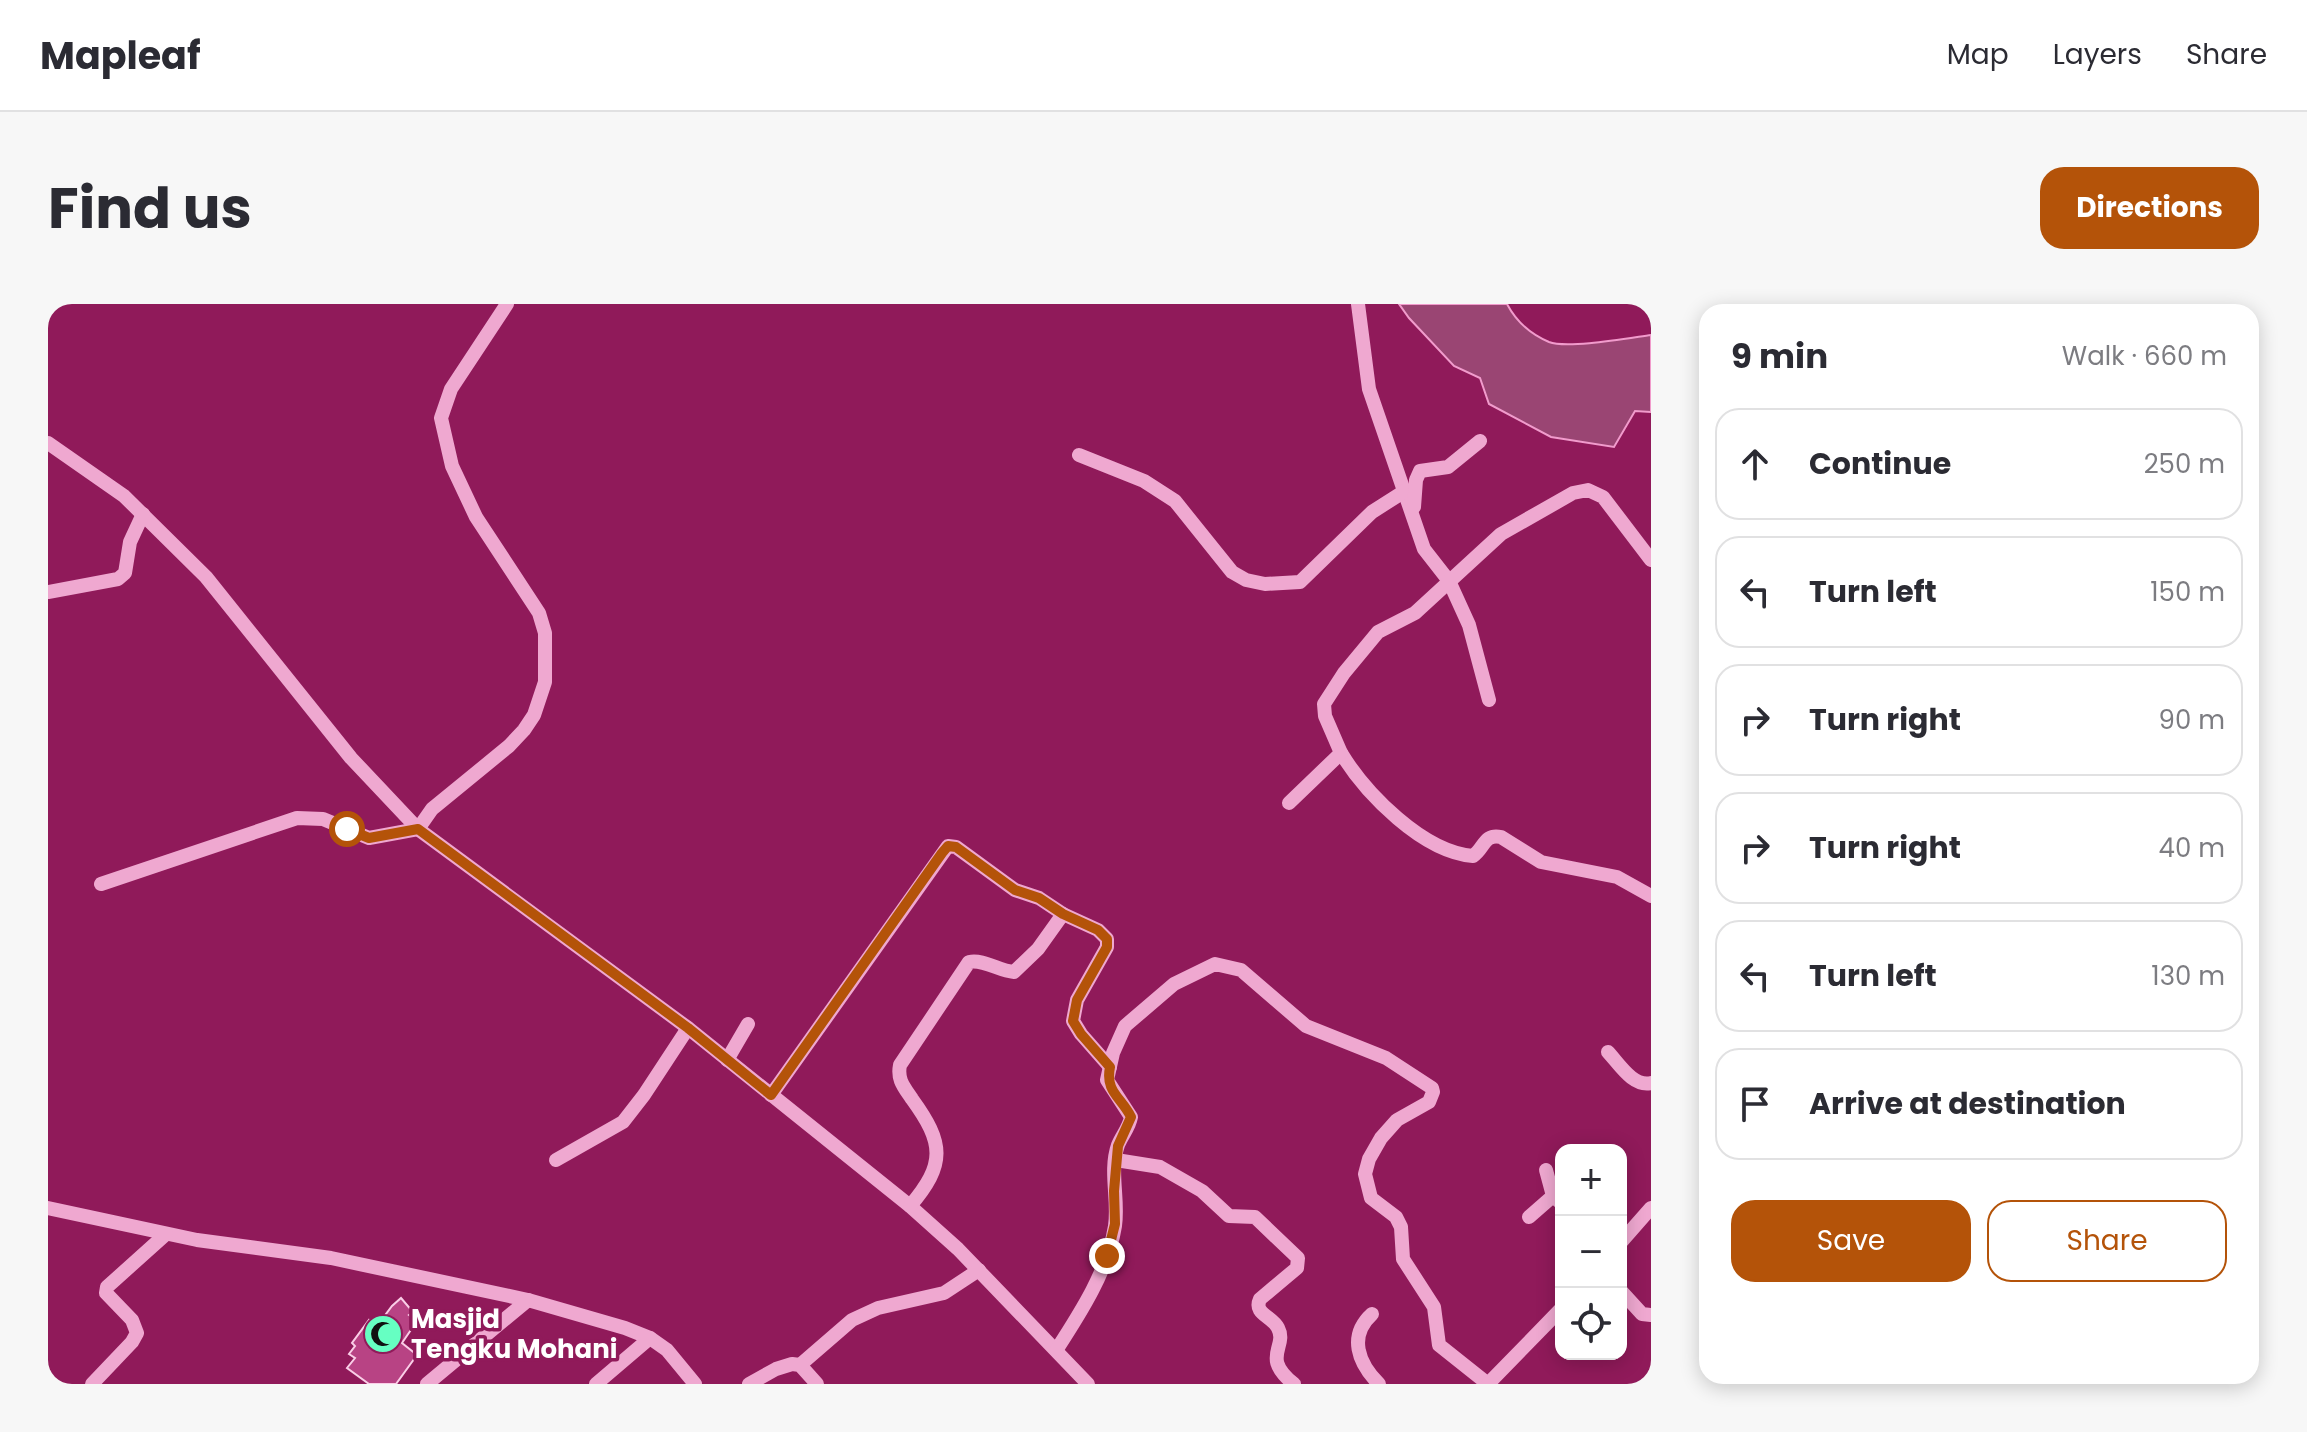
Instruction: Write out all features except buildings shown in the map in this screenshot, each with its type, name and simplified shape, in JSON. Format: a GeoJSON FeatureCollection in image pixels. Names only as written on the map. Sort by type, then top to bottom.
{"type":"FeatureCollection","features":[{"type":"Feature","properties":{"kind":"street"},"geometry":{"type":"LineString","coordinates":[[101,884],[297,818],[323,819],[369,838],[418,829],[432,809],[524,730],[534,715],[545,682],[545,633],[539,613],[476,517],[452,466],[441,418],[451,389],[507,304]]}},
{"type":"Feature","properties":{"kind":"street"},"geometry":{"type":"LineString","coordinates":[[1358,304],[1369,389],[1424,549],[1449,581],[1469,625],[1489,700]]}},
{"type":"Feature","properties":{"kind":"street"},"geometry":{"type":"LineString","coordinates":[[1413,515],[1417,475],[1424,470],[1448,467],[1480,441]]}},
{"type":"Feature","properties":{"kind":"street"},"geometry":{"type":"LineString","coordinates":[[48,443],[124,496],[206,577],[351,758],[418,829],[688,1028],[910,1206],[979,1270],[1088,1384]]}},
{"type":"Feature","properties":{"kind":"street"},"geometry":{"type":"LineString","coordinates":[[1079,455],[1144,481],[1175,501],[1232,572],[1246,580],[1265,584],[1300,582],[1372,512],[1405,491]]}},
{"type":"Feature","properties":{"kind":"street"},"geometry":{"type":"LineString","coordinates":[[1651,560],[1603,497],[1588,490],[1573,493],[1501,534],[1415,613],[1378,632],[1324,704],[1325,716],[1341,753],[1371,796],[1423,838],[1473,856],[1487,838],[1493,835],[1501,837],[1541,862],[1617,877],[1651,896]]}},
{"type":"Feature","properties":{"kind":"street"},"geometry":{"type":"LineString","coordinates":[[48,592],[118,579],[125,573],[130,542],[143,514]]}},
{"type":"Feature","properties":{"kind":"street"},"geometry":{"type":"LineString","coordinates":[[1289,803],[1341,753]]}},
{"type":"Feature","properties":{"kind":"street"},"geometry":{"type":"LineString","coordinates":[[771,1095],[948,846],[956,847],[1015,890],[1039,898],[1063,914],[1098,930],[1107,939],[1107,947],[1077,1000],[1073,1021],[1110,1067]]}},
{"type":"Feature","properties":{"kind":"street"},"geometry":{"type":"LineString","coordinates":[[910,1206],[933,1174],[938,1147],[931,1127],[899,1081],[900,1065],[969,962],[977,961],[1004,972],[1014,972],[1038,949],[1063,914]]}},
{"type":"Feature","properties":{"kind":"street"},"geometry":{"type":"LineString","coordinates":[[1057,1349],[1088,1297],[1107,1256],[1115,1224],[1118,1146],[1131,1117],[1107,1080],[1118,1037],[1125,1026],[1174,984],[1215,964],[1241,970],[1306,1026],[1386,1058],[1429,1085],[1433,1092],[1429,1102],[1397,1120],[1381,1138],[1369,1159],[1365,1174],[1371,1198],[1396,1217],[1401,1227],[1403,1259],[1434,1307],[1439,1345],[1488,1384],[1555,1315]]}},
{"type":"Feature","properties":{"kind":"street"},"geometry":{"type":"LineString","coordinates":[[727,1060],[748,1024]]}},
{"type":"Feature","properties":{"kind":"street"},"geometry":{"type":"LineString","coordinates":[[556,1160],[623,1122],[688,1028]]}},
{"type":"Feature","properties":{"kind":"street"},"geometry":{"type":"LineString","coordinates":[[1608,1052],[1635,1081],[1644,1085],[1651,1083]]}},
{"type":"Feature","properties":{"kind":"street"},"geometry":{"type":"LineString","coordinates":[[1116,1160],[1160,1167],[1202,1191],[1229,1216],[1255,1217],[1298,1258],[1297,1268],[1257,1305],[1278,1327],[1276,1358],[1280,1374],[1294,1384]]}},
{"type":"Feature","properties":{"kind":"street"},"geometry":{"type":"LineString","coordinates":[[1546,1170],[1555,1195]]}},
{"type":"Feature","properties":{"kind":"street"},"geometry":{"type":"LineString","coordinates":[[1529,1217],[1555,1201]]}},
{"type":"Feature","properties":{"kind":"street"},"geometry":{"type":"LineString","coordinates":[[48,1208],[166,1234],[331,1258],[528,1300],[650,1338],[667,1350],[695,1384]]}},
{"type":"Feature","properties":{"kind":"street"},"geometry":{"type":"LineString","coordinates":[[1627,1235],[1651,1208]]}},
{"type":"Feature","properties":{"kind":"street"},"geometry":{"type":"LineString","coordinates":[[92,1384],[137,1333],[132,1320],[106,1293],[107,1287],[166,1234]]}},
{"type":"Feature","properties":{"kind":"street"},"geometry":{"type":"LineString","coordinates":[[800,1365],[852,1320],[878,1308],[944,1293],[979,1270]]}},
{"type":"Feature","properties":{"kind":"street"},"geometry":{"type":"LineString","coordinates":[[1627,1298],[1642,1314],[1651,1315]]}},
{"type":"Feature","properties":{"kind":"street"},"geometry":{"type":"LineString","coordinates":[[427,1384],[528,1300]]}},
{"type":"Feature","properties":{"kind":"street"},"geometry":{"type":"LineString","coordinates":[[1372,1314],[1360,1329],[1358,1352],[1365,1368],[1379,1384]]}},
{"type":"Feature","properties":{"kind":"street"},"geometry":{"type":"LineString","coordinates":[[596,1384],[650,1338]]}},
{"type":"Feature","properties":{"kind":"street"},"geometry":{"type":"LineString","coordinates":[[749,1384],[792,1364],[800,1365],[817,1384]]}},
{"type":"Feature","properties":{"kind":"shaded area"},"geometry":{"type":"Polygon","coordinates":[[[1399,304],[1507,304],[1530,331],[1558,344],[1651,335],[1651,412],[1635,411],[1614,447],[1551,437],[1489,404],[1480,378],[1454,366],[1399,304]]]}},
{"type":"Feature","properties":{"kind":"place","name":"Masjid Tengku Mohani"},"geometry":{"type":"Point","coordinates":[383,1334]}},
{"type":"Feature","properties":{"kind":"route"},"geometry":{"type":"LineString","coordinates":[[347,829],[369,838],[418,829],[688,1028],[771,1095],[942,853],[948,846],[956,847],[1015,890],[1039,898],[1063,914],[1098,930],[1107,939],[1107,947],[1077,1000],[1073,1021],[1110,1067],[1107,1080],[1131,1117],[1118,1146],[1115,1224],[1107,1256]]}}]}
